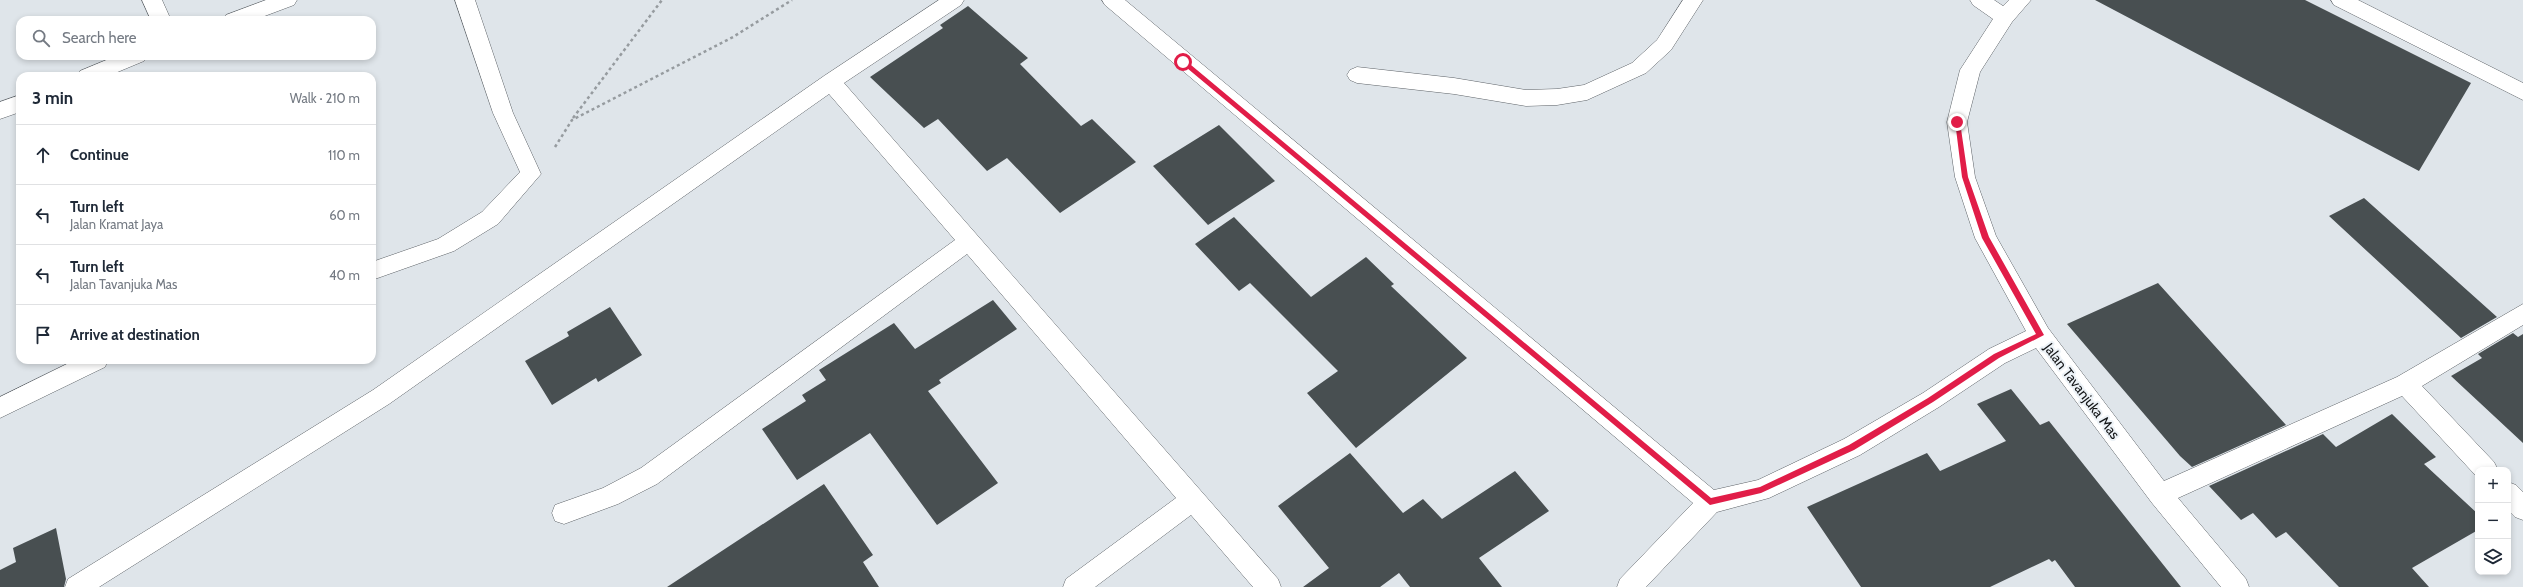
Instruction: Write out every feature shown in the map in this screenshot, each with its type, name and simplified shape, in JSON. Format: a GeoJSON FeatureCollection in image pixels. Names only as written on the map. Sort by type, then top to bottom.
{"type":"FeatureCollection","features":[{"type":"Feature","properties":{"kind":"street"},"geometry":{"type":"LineString","coordinates":[[152,0],[159,16]]}},
{"type":"Feature","properties":{"kind":"street"},"geometry":{"type":"LineString","coordinates":[[244,16],[288,0]]}},
{"type":"Feature","properties":{"kind":"street"},"geometry":{"type":"LineString","coordinates":[[376,270],[446,245],[490,218],[531,174],[503,113],[465,0]]}},
{"type":"Feature","properties":{"kind":"street"},"geometry":{"type":"LineString","coordinates":[[77,587],[381,397],[831,82],[954,0]]}},
{"type":"Feature","properties":{"kind":"street"},"geometry":{"type":"LineString","coordinates":[[1112,0],[1710,502]]}},
{"type":"Feature","properties":{"kind":"street"},"geometry":{"type":"LineString","coordinates":[[1357,75],[1454,86],[1526,98],[1587,92],[1638,68],[1664,45],[1693,0]]}},
{"type":"Feature","properties":{"kind":"street"},"geometry":{"type":"LineString","coordinates":[[1980,0],[2005,17]]}},
{"type":"Feature","properties":{"kind":"street","name":"Jalan Tavanjuka Mas"},"geometry":{"type":"LineString","coordinates":[[2021,0],[2005,17],[1970,70],[1957,122],[1965,177],[1986,238],[2040,335],[2160,495],[2237,587]]}},
{"type":"Feature","properties":{"kind":"street"},"geometry":{"type":"LineString","coordinates":[[2341,0],[2523,92]]}},
{"type":"Feature","properties":{"kind":"street"},"geometry":{"type":"LineString","coordinates":[[97,72],[127,60]]}},
{"type":"Feature","properties":{"kind":"street"},"geometry":{"type":"LineString","coordinates":[[831,82],[1269,587]]}},
{"type":"Feature","properties":{"kind":"street"},"geometry":{"type":"LineString","coordinates":[[0,111],[16,105]]}},
{"type":"Feature","properties":{"kind":"street"},"geometry":{"type":"LineString","coordinates":[[564,513],[610,496],[649,476],[970,241]]}},
{"type":"Feature","properties":{"kind":"street"},"geometry":{"type":"LineString","coordinates":[[2160,495],[2405,384],[2523,314]]}},
{"type":"Feature","properties":{"kind":"street"},"geometry":{"type":"LineString","coordinates":[[1629,587],[1710,502],[1761,490],[1852,447],[1931,400],[1997,356],[2040,335]]}},
{"type":"Feature","properties":{"kind":"street"},"geometry":{"type":"LineString","coordinates":[[0,408],[89,364]]}},
{"type":"Feature","properties":{"kind":"street"},"geometry":{"type":"LineString","coordinates":[[2405,384],[2483,467]]}},
{"type":"Feature","properties":{"kind":"street"},"geometry":{"type":"LineString","coordinates":[[2511,496],[2523,509]]}},
{"type":"Feature","properties":{"kind":"street"},"geometry":{"type":"LineString","coordinates":[[1075,587],[1194,499]]}},
{"type":"Feature","properties":{"kind":"path"},"geometry":{"type":"LineString","coordinates":[[531,174],[552,152],[572,120],[662,0]]}},
{"type":"Feature","properties":{"kind":"path"},"geometry":{"type":"LineString","coordinates":[[572,120],[646,80],[733,37],[792,0]]}},
{"type":"Feature","properties":{"kind":"building"},"geometry":{"type":"Polygon","coordinates":[[[2095,0],[2305,0],[2471,83],[2419,171],[2095,0]]]}},
{"type":"Feature","properties":{"kind":"building"},"geometry":{"type":"Polygon","coordinates":[[[968,6],[1028,58],[1020,64],[1081,126],[1092,119],[1136,162],[1060,213],[1007,158],[987,171],[938,119],[924,128],[870,77],[943,28],[940,25],[968,6]]]}},
{"type":"Feature","properties":{"kind":"building"},"geometry":{"type":"Polygon","coordinates":[[[1219,125],[1275,181],[1208,225],[1153,166],[1219,125]]]}},
{"type":"Feature","properties":{"kind":"building"},"geometry":{"type":"Polygon","coordinates":[[[2364,198],[2497,317],[2461,338],[2329,216],[2364,198]]]}},
{"type":"Feature","properties":{"kind":"building"},"geometry":{"type":"Polygon","coordinates":[[[1234,217],[1311,297],[1366,257],[1394,284],[1391,286],[1467,358],[1356,448],[1307,393],[1338,371],[1250,283],[1239,291],[1195,244],[1234,217]]]}},
{"type":"Feature","properties":{"kind":"building"},"geometry":{"type":"Polygon","coordinates":[[[2158,283],[2286,425],[2192,467],[2180,456],[2067,324],[2158,283]]]}},
{"type":"Feature","properties":{"kind":"building"},"geometry":{"type":"Polygon","coordinates":[[[993,300],[1017,329],[939,380],[941,383],[928,391],[998,483],[937,525],[870,433],[797,480],[762,429],[806,401],[802,395],[826,380],[819,370],[894,323],[915,349],[993,300]]]}},
{"type":"Feature","properties":{"kind":"building"},"geometry":{"type":"Polygon","coordinates":[[[610,307],[642,355],[598,382],[596,378],[552,405],[525,361],[569,336],[567,332],[610,307]]]}},
{"type":"Feature","properties":{"kind":"building"},"geometry":{"type":"Polygon","coordinates":[[[2513,333],[2518,337],[2523,334],[2523,443],[2451,376],[2482,358],[2478,354],[2513,333]]]}},
{"type":"Feature","properties":{"kind":"building"},"geometry":{"type":"Polygon","coordinates":[[[2011,389],[2040,425],[2049,421],[2181,587],[2075,587],[2055,560],[2052,562],[2049,559],[1990,587],[1861,587],[1807,507],[1927,453],[1940,471],[2006,441],[1977,404],[2011,389]]]}},
{"type":"Feature","properties":{"kind":"building"},"geometry":{"type":"Polygon","coordinates":[[[2392,414],[2436,457],[2424,464],[2475,511],[2475,532],[2412,568],[2429,587],[2339,587],[2286,532],[2276,538],[2253,513],[2241,520],[2209,486],[2323,434],[2336,447],[2392,414]]]}},
{"type":"Feature","properties":{"kind":"building"},"geometry":{"type":"Polygon","coordinates":[[[1350,453],[1403,513],[1423,499],[1442,519],[1515,471],[1549,511],[1479,558],[1502,587],[1410,587],[1399,573],[1380,587],[1303,587],[1329,568],[1278,506],[1350,453]]]}},
{"type":"Feature","properties":{"kind":"building"},"geometry":{"type":"Polygon","coordinates":[[[824,484],[873,555],[863,562],[879,587],[667,587],[824,484]]]}},
{"type":"Feature","properties":{"kind":"building"},"geometry":{"type":"Polygon","coordinates":[[[56,528],[66,579],[64,587],[0,587],[0,570],[16,562],[13,548],[56,528]]]}},
{"type":"Feature","properties":{"kind":"route"},"geometry":{"type":"LineString","coordinates":[[1183,62],[1710,502],[1761,490],[1852,447],[1931,400],[1997,356],[2040,335],[1986,238],[1965,177],[1957,122]]}}]}
